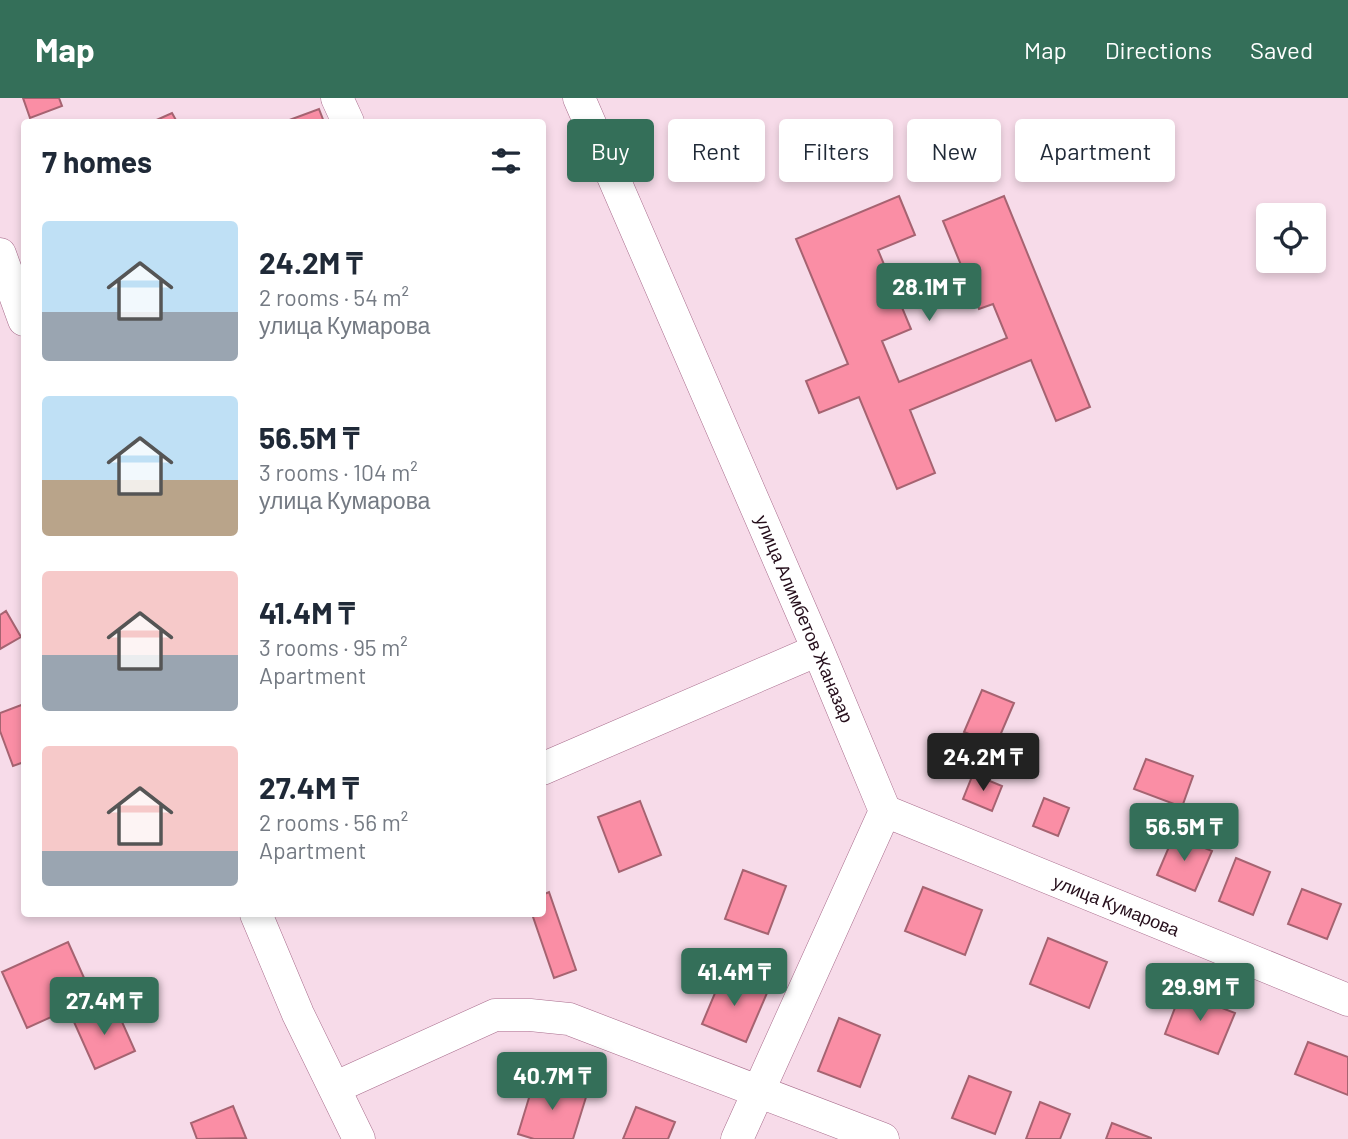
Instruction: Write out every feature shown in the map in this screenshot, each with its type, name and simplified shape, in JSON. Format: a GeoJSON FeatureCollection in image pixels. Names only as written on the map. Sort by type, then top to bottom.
{"type":"FeatureCollection","features":[{"type":"Feature","properties":{"kind":"street"},"geometry":{"type":"LineString","coordinates":[[337,98],[347,119]]}},
{"type":"Feature","properties":{"kind":"street","name":"улица Алимбетов Жаназар"},"geometry":{"type":"LineString","coordinates":[[579,98],[885,811]]}},
{"type":"Feature","properties":{"kind":"street"},"geometry":{"type":"LineString","coordinates":[[0,254],[21,312]]}},
{"type":"Feature","properties":{"kind":"street"},"geometry":{"type":"LineString","coordinates":[[546,767],[818,650]]}},
{"type":"Feature","properties":{"kind":"street"},"geometry":{"type":"LineString","coordinates":[[737,1139],[885,811]]}},
{"type":"Feature","properties":{"kind":"street","name":"улица Кумарова"},"geometry":{"type":"LineString","coordinates":[[885,811],[1348,1000]]}},
{"type":"Feature","properties":{"kind":"street"},"geometry":{"type":"LineString","coordinates":[[257,917],[298,1014],[359,1139]]}},
{"type":"Feature","properties":{"kind":"street"},"geometry":{"type":"LineString","coordinates":[[334,1088],[495,1015],[530,1015],[569,1020],[883,1139]]}},
{"type":"Feature","properties":{"kind":"building"},"geometry":{"type":"Polygon","coordinates":[[[23,98],[59,98],[62,106],[30,118],[23,98]]]}},
{"type":"Feature","properties":{"kind":"building"},"geometry":{"type":"Polygon","coordinates":[[[319,109],[323,119],[292,119],[319,109]]]}},
{"type":"Feature","properties":{"kind":"building"},"geometry":{"type":"Polygon","coordinates":[[[172,113],[175,119],[159,119],[172,113]]]}},
{"type":"Feature","properties":{"kind":"building"},"geometry":{"type":"Polygon","coordinates":[[[899,196],[915,235],[878,250],[911,329],[882,341],[899,382],[1007,338],[993,304],[979,309],[943,221],[1004,196],[1090,407],[1056,421],[1031,360],[910,410],[935,473],[897,489],[859,397],[819,413],[806,381],[848,364],[796,239],[899,196]]]}},
{"type":"Feature","properties":{"kind":"building"},"geometry":{"type":"Polygon","coordinates":[[[6,611],[21,637],[0,649],[0,615],[6,611]]]}},
{"type":"Feature","properties":{"kind":"building"},"geometry":{"type":"Polygon","coordinates":[[[982,690],[1014,703],[996,745],[964,732],[982,690]]]}},
{"type":"Feature","properties":{"kind":"building"},"geometry":{"type":"Polygon","coordinates":[[[21,705],[21,763],[13,766],[0,731],[0,713],[21,705]]]}},
{"type":"Feature","properties":{"kind":"building"},"geometry":{"type":"Polygon","coordinates":[[[1146,759],[1193,776],[1182,807],[1134,789],[1146,759]]]}},
{"type":"Feature","properties":{"kind":"building"},"geometry":{"type":"Polygon","coordinates":[[[973,774],[1002,786],[992,811],[963,799],[973,774]]]}},
{"type":"Feature","properties":{"kind":"building"},"geometry":{"type":"Polygon","coordinates":[[[1044,798],[1069,808],[1058,836],[1033,826],[1044,798]]]}},
{"type":"Feature","properties":{"kind":"building"},"geometry":{"type":"Polygon","coordinates":[[[640,801],[661,855],[619,872],[598,817],[640,801]]]}},
{"type":"Feature","properties":{"kind":"building"},"geometry":{"type":"Polygon","coordinates":[[[1174,835],[1212,851],[1195,891],[1157,875],[1174,835]]]}},
{"type":"Feature","properties":{"kind":"building"},"geometry":{"type":"Polygon","coordinates":[[[1236,858],[1270,872],[1253,915],[1219,901],[1236,858]]]}},
{"type":"Feature","properties":{"kind":"building"},"geometry":{"type":"Polygon","coordinates":[[[743,870],[786,886],[768,934],[725,919],[743,870]]]}},
{"type":"Feature","properties":{"kind":"building"},"geometry":{"type":"Polygon","coordinates":[[[923,887],[982,910],[965,955],[905,931],[923,887]]]}},
{"type":"Feature","properties":{"kind":"building"},"geometry":{"type":"Polygon","coordinates":[[[1302,889],[1341,904],[1327,939],[1288,924],[1302,889]]]}},
{"type":"Feature","properties":{"kind":"building"},"geometry":{"type":"Polygon","coordinates":[[[549,892],[576,970],[554,978],[533,917],[546,917],[546,893],[549,892]]]}},
{"type":"Feature","properties":{"kind":"building"},"geometry":{"type":"Polygon","coordinates":[[[1048,938],[1107,962],[1089,1008],[1030,984],[1048,938]]]}},
{"type":"Feature","properties":{"kind":"building"},"geometry":{"type":"Polygon","coordinates":[[[68,942],[93,998],[27,1028],[2,972],[68,942]]]}},
{"type":"Feature","properties":{"kind":"building"},"geometry":{"type":"Polygon","coordinates":[[[723,974],[767,993],[746,1042],[702,1024],[723,974]]]}},
{"type":"Feature","properties":{"kind":"building"},"geometry":{"type":"Polygon","coordinates":[[[1181,992],[1235,1013],[1218,1054],[1165,1034],[1181,992]]]}},
{"type":"Feature","properties":{"kind":"building"},"geometry":{"type":"Polygon","coordinates":[[[114,1004],[135,1051],[95,1069],[74,1022],[114,1004]]]}},
{"type":"Feature","properties":{"kind":"building"},"geometry":{"type":"Polygon","coordinates":[[[839,1018],[880,1035],[860,1087],[818,1071],[839,1018]]]}},
{"type":"Feature","properties":{"kind":"building"},"geometry":{"type":"Polygon","coordinates":[[[1308,1042],[1348,1057],[1348,1095],[1295,1074],[1308,1042]]]}},
{"type":"Feature","properties":{"kind":"building"},"geometry":{"type":"Polygon","coordinates":[[[969,1076],[1011,1092],[995,1134],[952,1118],[969,1076]]]}},
{"type":"Feature","properties":{"kind":"building"},"geometry":{"type":"Polygon","coordinates":[[[535,1078],[587,1094],[573,1139],[534,1139],[518,1134],[535,1078]]]}},
{"type":"Feature","properties":{"kind":"building"},"geometry":{"type":"Polygon","coordinates":[[[1040,1102],[1070,1114],[1060,1139],[1026,1139],[1040,1102]]]}},
{"type":"Feature","properties":{"kind":"building"},"geometry":{"type":"Polygon","coordinates":[[[233,1106],[246,1138],[197,1139],[191,1123],[233,1106]]]}},
{"type":"Feature","properties":{"kind":"building"},"geometry":{"type":"Polygon","coordinates":[[[636,1107],[675,1122],[668,1139],[623,1139],[636,1107]]]}},
{"type":"Feature","properties":{"kind":"building"},"geometry":{"type":"Polygon","coordinates":[[[1112,1123],[1151,1138],[1151,1139],[1106,1139],[1112,1123]]]}}]}
